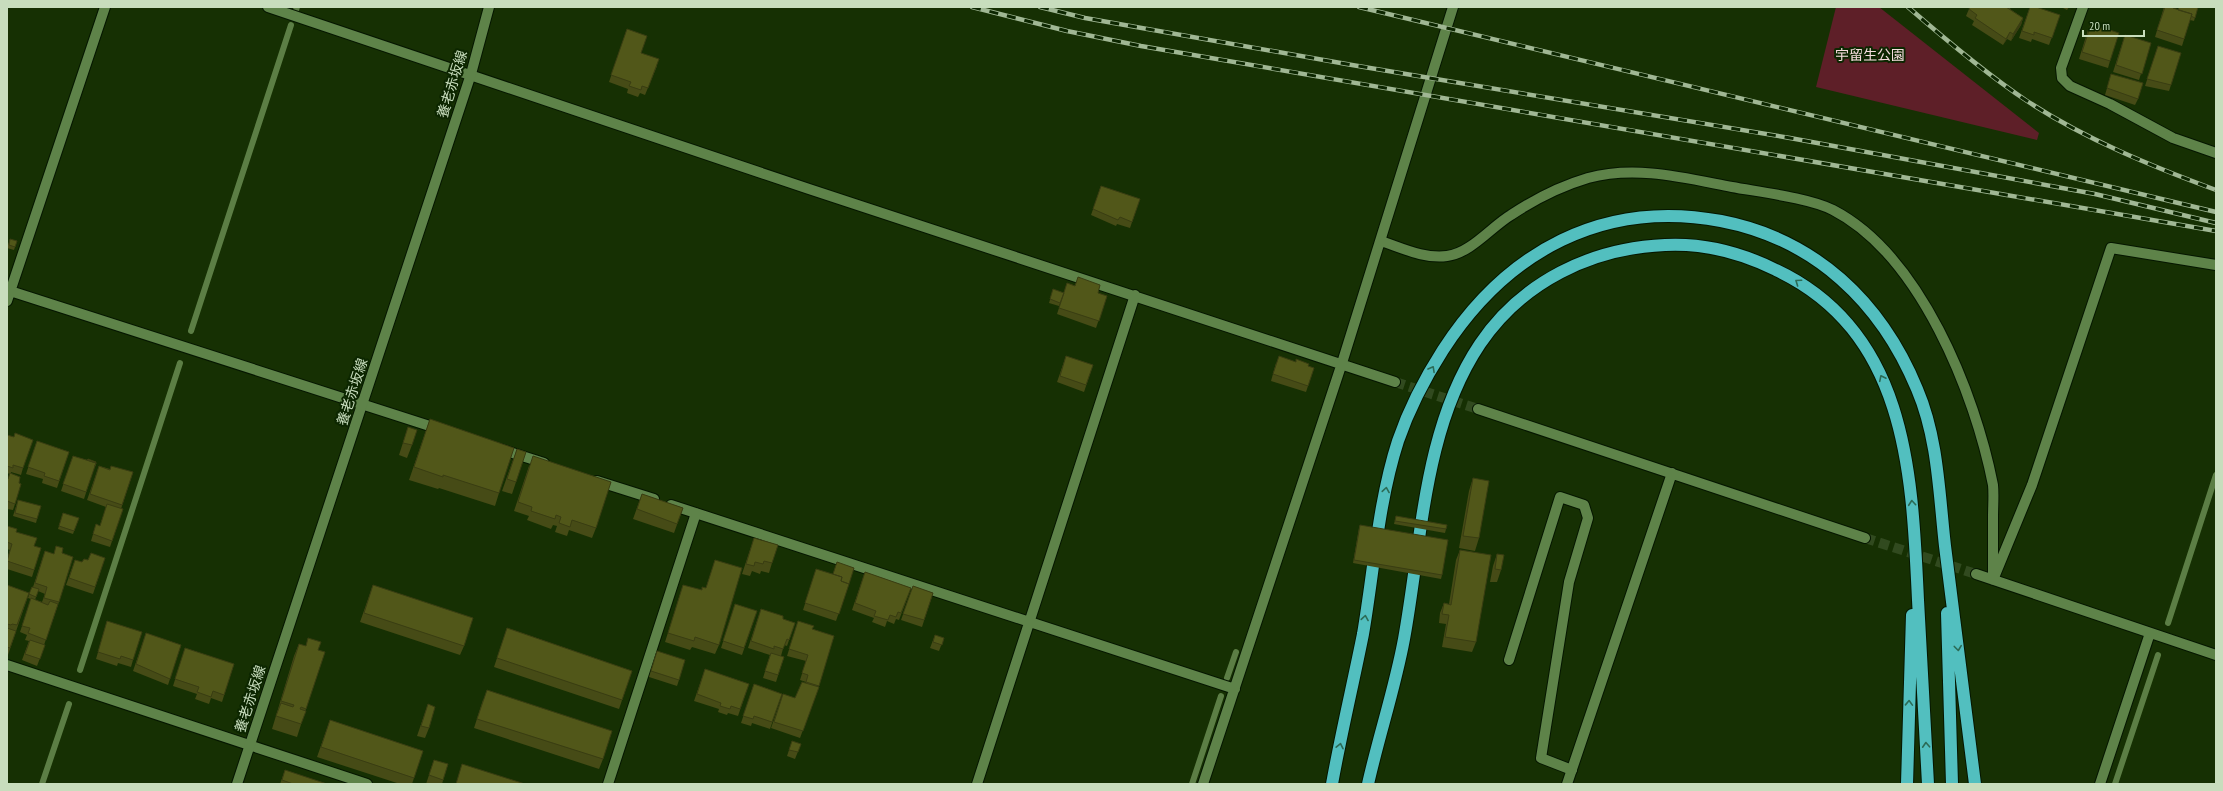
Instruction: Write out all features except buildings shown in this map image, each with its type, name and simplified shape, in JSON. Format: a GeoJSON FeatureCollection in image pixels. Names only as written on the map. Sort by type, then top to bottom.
{"type":"FeatureCollection","features":[{"type":"Feature","properties":{"kind":"highway"},"geometry":{"type":"LineString","coordinates":[[1332,784],[1363,634],[1388,480],[1398,441],[1412,406],[1433,366],[1457,328],[1487,293],[1517,266],[1550,245],[1584,230],[1624,220],[1659,215],[1699,217],[1741,225],[1781,239],[1817,260],[1850,286],[1879,318],[1902,356],[1919,392],[1931,430],[1938,472],[1944,540],[1975,784]]}},
{"type":"Feature","properties":{"kind":"highway"},"geometry":{"type":"LineString","coordinates":[[1368,784],[1404,642],[1430,477],[1446,415],[1461,379],[1480,344],[1505,313],[1534,287],[1569,267],[1605,254],[1642,246],[1680,244],[1718,249],[1754,259],[1790,276],[1821,298],[1848,323],[1870,354],[1888,388],[1900,425],[1909,468],[1915,528],[1928,784]]}},
{"type":"Feature","properties":{"kind":"highway"},"geometry":{"type":"LineString","coordinates":[[1907,784],[1915,528]]}},
{"type":"Feature","properties":{"kind":"highway"},"geometry":{"type":"LineString","coordinates":[[1944,540],[1952,784]]}},
{"type":"Feature","properties":{"kind":"street"},"geometry":{"type":"LineString","coordinates":[[105,7],[8,294],[363,404],[446,432]]}},
{"type":"Feature","properties":{"kind":"street"},"geometry":{"type":"LineString","coordinates":[[268,7],[471,74],[809,189],[1342,363],[1395,382]]}},
{"type":"Feature","properties":{"kind":"street","name":"養老赤坂線"},"geometry":{"type":"LineString","coordinates":[[237,784],[471,74],[489,7]]}},
{"type":"Feature","properties":{"kind":"street"},"geometry":{"type":"LineString","coordinates":[[1203,784],[1342,363],[1453,7]]}},
{"type":"Feature","properties":{"kind":"street"},"geometry":{"type":"LineString","coordinates":[[2083,7],[2061,68],[2062,78],[2070,86],[2110,104],[2173,138],[2216,154]]}},
{"type":"Feature","properties":{"kind":"street"},"geometry":{"type":"LineString","coordinates":[[1381,241],[1421,255],[1448,256],[1469,246],[1510,215],[1552,191],[1590,178],[1630,172],[1670,175],[1795,200],[1831,209],[1859,225],[1889,254],[1910,283],[1938,331],[1970,398],[1993,487],[1993,580]]}},
{"type":"Feature","properties":{"kind":"street"},"geometry":{"type":"LineString","coordinates":[[1993,580],[2032,485],[2111,248],[2216,265]]}},
{"type":"Feature","properties":{"kind":"street"},"geometry":{"type":"LineString","coordinates":[[977,784],[1135,295]]}},
{"type":"Feature","properties":{"kind":"street"},"geometry":{"type":"LineString","coordinates":[[1478,409],[1865,538]]}},
{"type":"Feature","properties":{"kind":"street"},"geometry":{"type":"LineString","coordinates":[[492,446],[552,466]]}},
{"type":"Feature","properties":{"kind":"street"},"geometry":{"type":"LineString","coordinates":[[1567,784],[1672,473]]}},
{"type":"Feature","properties":{"kind":"street"},"geometry":{"type":"LineString","coordinates":[[590,478],[1235,689]]}},
{"type":"Feature","properties":{"kind":"street"},"geometry":{"type":"LineString","coordinates":[[1509,660],[1560,497],[1584,505],[1588,518],[1569,582],[1541,758],[1572,770]]}},
{"type":"Feature","properties":{"kind":"street"},"geometry":{"type":"LineString","coordinates":[[608,784],[696,513]]}},
{"type":"Feature","properties":{"kind":"street"},"geometry":{"type":"LineString","coordinates":[[1976,574],[2216,655]]}},
{"type":"Feature","properties":{"kind":"street"},"geometry":{"type":"LineString","coordinates":[[2100,784],[2150,633]]}},
{"type":"Feature","properties":{"kind":"street"},"geometry":{"type":"LineString","coordinates":[[7,665],[367,784]]}},
{"type":"Feature","properties":{"kind":"green space","name":"宇留生公園"},"geometry":{"type":"Polygon","coordinates":[[[1836,7],[1879,7],[2039,133],[2037,140],[1816,87],[1836,7]]]}},
{"type":"Feature","properties":{"kind":"waterway"},"geometry":{"type":"LineString","coordinates":[[191,331],[291,25]]}},
{"type":"Feature","properties":{"kind":"waterway"},"geometry":{"type":"LineString","coordinates":[[80,670],[180,363]]}},
{"type":"Feature","properties":{"kind":"waterway"},"geometry":{"type":"LineString","coordinates":[[2168,623],[2216,475]]}},
{"type":"Feature","properties":{"kind":"waterway"},"geometry":{"type":"LineString","coordinates":[[1227,678],[1236,652]]}},
{"type":"Feature","properties":{"kind":"waterway"},"geometry":{"type":"LineString","coordinates":[[2115,784],[2158,655]]}},
{"type":"Feature","properties":{"kind":"waterway"},"geometry":{"type":"LineString","coordinates":[[1192,784],[1221,696]]}},
{"type":"Feature","properties":{"kind":"waterway"},"geometry":{"type":"LineString","coordinates":[[42,784],[69,704]]}},
{"type":"Feature","properties":{"kind":"tunnel"},"geometry":{"type":"LineString","coordinates":[[1395,382],[1478,409]]}},
{"type":"Feature","properties":{"kind":"tunnel"},"geometry":{"type":"LineString","coordinates":[[1865,538],[1976,574]]}},
{"type":"Feature","properties":{"kind":"railway"},"geometry":{"type":"LineString","coordinates":[[972,7],[1067,31],[1141,46],[2216,231]]}},
{"type":"Feature","properties":{"kind":"railway"},"geometry":{"type":"LineString","coordinates":[[1040,7],[1085,18],[1352,65],[1790,138],[2095,194],[2216,223]]}},
{"type":"Feature","properties":{"kind":"railway"},"geometry":{"type":"LineString","coordinates":[[1359,7],[2216,212]]}},
{"type":"Feature","properties":{"kind":"railway"},"geometry":{"type":"LineString","coordinates":[[1908,7],[1981,68],[2049,115],[2119,151],[2216,190]]}}]}
